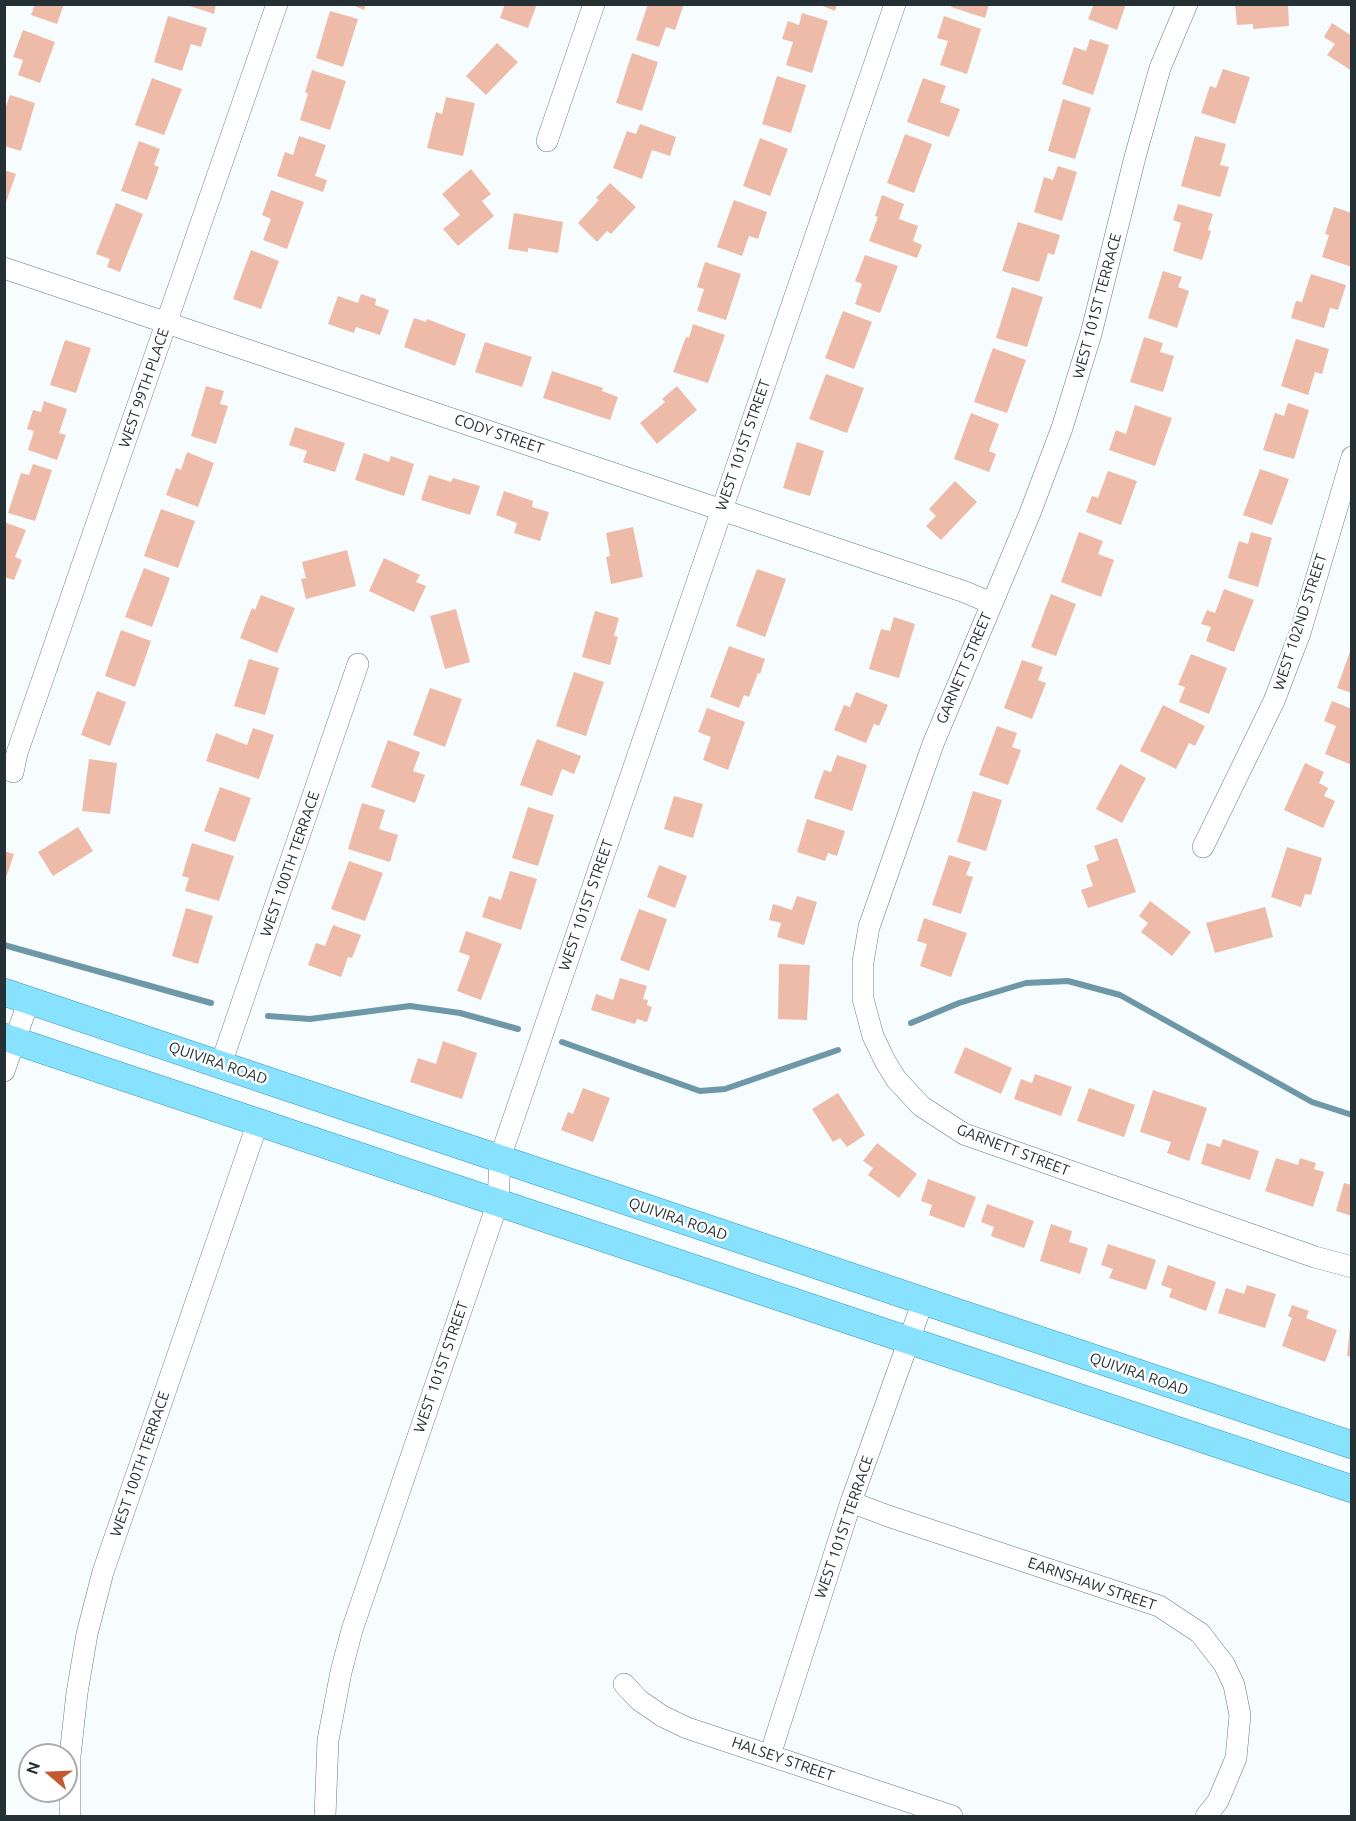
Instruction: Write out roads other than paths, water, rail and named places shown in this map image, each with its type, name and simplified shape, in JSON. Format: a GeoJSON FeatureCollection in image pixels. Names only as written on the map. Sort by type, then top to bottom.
{"type":"FeatureCollection","features":[{"type":"Feature","properties":{"kind":"main road","name":"QUIVIRA ROAD"},"geometry":{"type":"LineString","coordinates":[[16,996],[1352,1445]]}},
{"type":"Feature","properties":{"kind":"main road"},"geometry":{"type":"LineString","coordinates":[[10,1038],[1352,1489]]}},
{"type":"Feature","properties":{"kind":"street","name":"WEST 99TH PLACE"},"geometry":{"type":"LineString","coordinates":[[13,772],[17,753],[277,4]]}},
{"type":"Feature","properties":{"kind":"street"},"geometry":{"type":"LineString","coordinates":[[547,141],[594,4]]}},
{"type":"Feature","properties":{"kind":"street","name":"WEST 101ST STREET"},"geometry":{"type":"LineString","coordinates":[[325,1816],[328,1740],[340,1672],[498,1202],[500,1158],[895,4]]}},
{"type":"Feature","properties":{"kind":"street","name":"WEST 101ST TERRACE"},"geometry":{"type":"LineString","coordinates":[[992,603],[1030,513],[1062,428],[1091,334],[1160,68],[1186,4]]}},
{"type":"Feature","properties":{"kind":"street","name":"CODY STREET"},"geometry":{"type":"LineString","coordinates":[[4,268],[721,509],[992,603]]}},
{"type":"Feature","properties":{"kind":"street","name":"WEST 102ND STREET"},"geometry":{"type":"LineString","coordinates":[[1203,847],[1278,691],[1300,633],[1352,457]]}},
{"type":"Feature","properties":{"kind":"street","name":"GARNETT STREET"},"geometry":{"type":"LineString","coordinates":[[992,603],[933,744],[885,878],[867,936],[863,962],[863,999],[873,1036],[885,1061],[896,1079],[921,1106],[934,1117],[964,1134],[1315,1257],[1352,1267]]}},
{"type":"Feature","properties":{"kind":"street","name":"WEST 100TH TERRACE"},"geometry":{"type":"LineString","coordinates":[[221,1064],[358,664]]}},
{"type":"Feature","properties":{"kind":"street"},"geometry":{"type":"LineString","coordinates":[[4,1071],[16,996]]}},
{"type":"Feature","properties":{"kind":"street","name":"WEST 100TH TERRACE"},"geometry":{"type":"LineString","coordinates":[[70,1816],[70,1756],[77,1693],[87,1634],[103,1572],[258,1122]]}},
{"type":"Feature","properties":{"kind":"street","name":"WEST 101ST TERRACE"},"geometry":{"type":"LineString","coordinates":[[770,1755],[851,1502],[923,1301]]}},
{"type":"Feature","properties":{"kind":"street","name":"EARNSHAW STREET"},"geometry":{"type":"LineString","coordinates":[[851,1502],[1160,1606],[1200,1634],[1224,1664],[1234,1685],[1240,1715],[1236,1758],[1218,1801],[1206,1816]]}},
{"type":"Feature","properties":{"kind":"street","name":"HALSEY STREET"},"geometry":{"type":"LineString","coordinates":[[624,1684],[639,1700],[662,1716],[687,1728],[952,1816]]}},
{"type":"Feature","properties":{"kind":"waterway"},"geometry":{"type":"LineString","coordinates":[[4,945],[211,1003]]}},
{"type":"Feature","properties":{"kind":"waterway"},"geometry":{"type":"LineString","coordinates":[[911,1023],[959,1003],[1026,983],[1068,981],[1120,995],[1312,1102],[1352,1115]]}},
{"type":"Feature","properties":{"kind":"waterway"},"geometry":{"type":"LineString","coordinates":[[268,1016],[310,1019],[410,1006],[460,1013],[518,1029]]}},
{"type":"Feature","properties":{"kind":"waterway"},"geometry":{"type":"LineString","coordinates":[[562,1042],[700,1091],[725,1089],[838,1050]]}}]}
